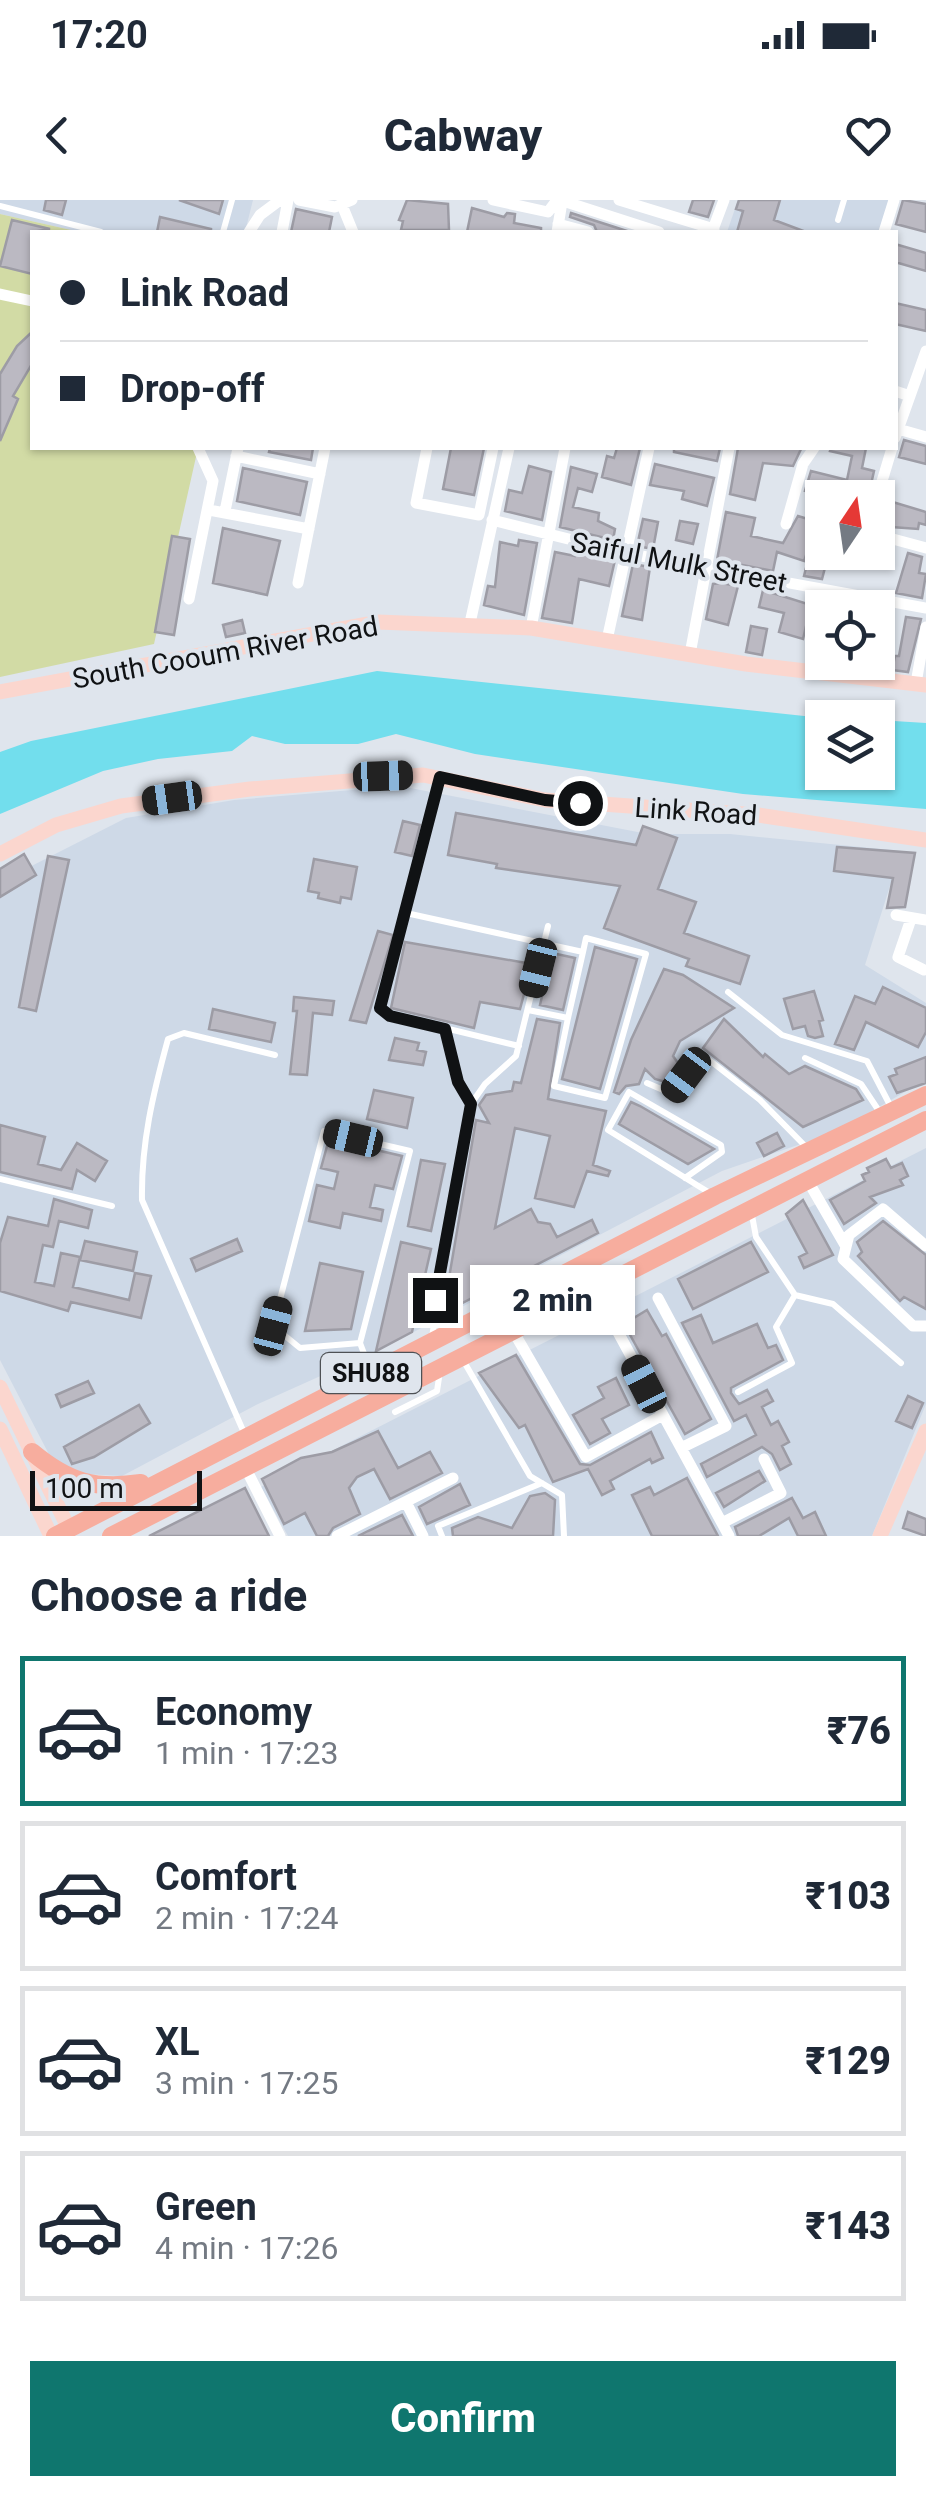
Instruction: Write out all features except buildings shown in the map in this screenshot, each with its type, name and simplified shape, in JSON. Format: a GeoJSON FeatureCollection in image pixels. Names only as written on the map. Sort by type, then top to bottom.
{"type":"FeatureCollection","features":[{"type":"Feature","properties":{"kind":"main road","name":"SHU88"},"geometry":{"type":"LineString","coordinates":[[61,1534],[716,1196],[926,1095]]}},
{"type":"Feature","properties":{"kind":"main road","name":"SHU88"},"geometry":{"type":"LineString","coordinates":[[111,1536],[440,1364],[595,1290],[926,1120]]}},
{"type":"Feature","properties":{"kind":"main road"},"geometry":{"type":"LineString","coordinates":[[675,1220],[688,1242]]}},
{"type":"Feature","properties":{"kind":"main road"},"geometry":{"type":"LineString","coordinates":[[32,1452],[74,1482],[96,1488],[162,1479]]}},
{"type":"Feature","properties":{"kind":"street"},"geometry":{"type":"LineString","coordinates":[[249,230],[260,215],[280,200]]}},
{"type":"Feature","properties":{"kind":"street"},"geometry":{"type":"LineString","coordinates":[[282,230],[288,200]]}},
{"type":"Feature","properties":{"kind":"street"},"geometry":{"type":"LineString","coordinates":[[299,200],[347,202],[353,230]]}},
{"type":"Feature","properties":{"kind":"street"},"geometry":{"type":"LineString","coordinates":[[493,200],[548,212],[561,200]]}},
{"type":"Feature","properties":{"kind":"street"},"geometry":{"type":"LineString","coordinates":[[557,228],[561,200]]}},
{"type":"Feature","properties":{"kind":"street"},"geometry":{"type":"LineString","coordinates":[[561,200],[653,230]]}},
{"type":"Feature","properties":{"kind":"street"},"geometry":{"type":"LineString","coordinates":[[619,200],[710,230]]}},
{"type":"Feature","properties":{"kind":"street"},"geometry":{"type":"LineString","coordinates":[[713,230],[724,200]]}},
{"type":"Feature","properties":{"kind":"street"},"geometry":{"type":"LineString","coordinates":[[885,230],[894,200]]}},
{"type":"Feature","properties":{"kind":"street"},"geometry":{"type":"LineString","coordinates":[[0,294],[30,301]]}},
{"type":"Feature","properties":{"kind":"street"},"geometry":{"type":"LineString","coordinates":[[898,428],[926,350]]}},
{"type":"Feature","properties":{"kind":"street"},"geometry":{"type":"LineString","coordinates":[[898,392],[910,396]]}},
{"type":"Feature","properties":{"kind":"street"},"geometry":{"type":"LineString","coordinates":[[898,433],[926,437]]}},
{"type":"Feature","properties":{"kind":"street"},"geometry":{"type":"LineString","coordinates":[[190,599],[213,481],[199,450]]}},
{"type":"Feature","properties":{"kind":"street"},"geometry":{"type":"LineString","coordinates":[[298,584],[324,450]]}},
{"type":"Feature","properties":{"kind":"street"},"geometry":{"type":"LineString","coordinates":[[427,450],[416,503],[479,515],[492,450]]}},
{"type":"Feature","properties":{"kind":"street"},"geometry":{"type":"LineString","coordinates":[[470,623],[509,450]]}},
{"type":"Feature","properties":{"kind":"street"},"geometry":{"type":"LineString","coordinates":[[531,628],[565,450]]}},
{"type":"Feature","properties":{"kind":"street"},"geometry":{"type":"LineString","coordinates":[[607,640],[649,450]]}},
{"type":"Feature","properties":{"kind":"street"},"geometry":{"type":"LineString","coordinates":[[690,654],[728,450]]}},
{"type":"Feature","properties":{"kind":"street"},"geometry":{"type":"LineString","coordinates":[[786,524],[803,464],[813,450]]}},
{"type":"Feature","properties":{"kind":"street"},"geometry":{"type":"LineString","coordinates":[[882,480],[891,450]]}},
{"type":"Feature","properties":{"kind":"street"},"geometry":{"type":"LineString","coordinates":[[224,511],[237,452],[320,474]]}},
{"type":"Feature","properties":{"kind":"street"},"geometry":{"type":"LineString","coordinates":[[209,510],[309,529]]}},
{"type":"Feature","properties":{"kind":"street","name":"Saiful Mulk Street"},"geometry":{"type":"LineString","coordinates":[[492,520],[625,553],[926,608]]}},
{"type":"Feature","properties":{"kind":"street"},"geometry":{"type":"LineString","coordinates":[[895,540],[926,548]]}},
{"type":"Feature","properties":{"kind":"street","name":"South Cooum River Road"},"geometry":{"type":"LineString","coordinates":[[0,692],[378,622],[531,628],[690,654],[921,684]]}},
{"type":"Feature","properties":{"kind":"street"},"geometry":{"type":"LineString","coordinates":[[921,684],[926,627]]}},
{"type":"Feature","properties":{"kind":"street","name":"Link Road"},"geometry":{"type":"LineString","coordinates":[[0,854],[56,824],[121,806],[332,780],[440,777],[545,800],[758,815],[926,840]]}},
{"type":"Feature","properties":{"kind":"street"},"geometry":{"type":"LineString","coordinates":[[896,916],[926,920]]}},
{"type":"Feature","properties":{"kind":"street"},"geometry":{"type":"LineString","coordinates":[[911,919],[898,957],[924,970]]}},
{"type":"Feature","properties":{"kind":"street"},"geometry":{"type":"LineString","coordinates":[[808,1181],[844,1246]]}},
{"type":"Feature","properties":{"kind":"street"},"geometry":{"type":"LineString","coordinates":[[926,1246],[882,1210],[849,1235],[843,1259],[913,1326],[926,1326]]}},
{"type":"Feature","properties":{"kind":"street"},"geometry":{"type":"LineString","coordinates":[[595,1290],[728,1536]]}},
{"type":"Feature","properties":{"kind":"street"},"geometry":{"type":"LineString","coordinates":[[658,1298],[726,1426],[683,1447]]}},
{"type":"Feature","properties":{"kind":"street"},"geometry":{"type":"LineString","coordinates":[[512,1330],[586,1457],[661,1416]]}},
{"type":"Feature","properties":{"kind":"street"},"geometry":{"type":"LineString","coordinates":[[0,1387],[32,1452],[61,1534]]}},
{"type":"Feature","properties":{"kind":"street"},"geometry":{"type":"LineString","coordinates":[[0,1430],[61,1534]]}},
{"type":"Feature","properties":{"kind":"street"},"geometry":{"type":"LineString","coordinates":[[880,1536],[926,1431]]}},
{"type":"Feature","properties":{"kind":"street"},"geometry":{"type":"LineString","coordinates":[[888,1536],[926,1453]]}},
{"type":"Feature","properties":{"kind":"street"},"geometry":{"type":"LineString","coordinates":[[722,1523],[781,1493],[764,1458]]}},
{"type":"Feature","properties":{"kind":"street"},"geometry":{"type":"LineString","coordinates":[[245,1467],[280,1536]]}},
{"type":"Feature","properties":{"kind":"street"},"geometry":{"type":"LineString","coordinates":[[337,1536],[452,1478]]}},
{"type":"Feature","properties":{"kind":"street"},"geometry":{"type":"LineString","coordinates":[[406,1502],[423,1536]]}},
{"type":"Feature","properties":{"kind":"lane"},"geometry":{"type":"LineString","coordinates":[[224,230],[232,200]]}},
{"type":"Feature","properties":{"kind":"lane"},"geometry":{"type":"LineString","coordinates":[[838,220],[844,200]]}},
{"type":"Feature","properties":{"kind":"lane"},"geometry":{"type":"LineString","coordinates":[[0,206],[93,230]]}},
{"type":"Feature","properties":{"kind":"lane"},"geometry":{"type":"LineString","coordinates":[[440,777],[380,1008],[390,1016],[519,1046]]}},
{"type":"Feature","properties":{"kind":"lane"},"geometry":{"type":"LineString","coordinates":[[406,913],[583,952]]}},
{"type":"Feature","properties":{"kind":"lane"},"geometry":{"type":"LineString","coordinates":[[431,1343],[471,1104],[484,1084],[516,1056],[548,926]]}},
{"type":"Feature","properties":{"kind":"lane"},"geometry":{"type":"LineString","coordinates":[[586,938],[646,954],[605,1098],[554,1086],[568,1018],[586,938]]}},
{"type":"Feature","properties":{"kind":"lane"},"geometry":{"type":"LineString","coordinates":[[728,992],[782,1035],[867,1061],[887,1113]]}},
{"type":"Feature","properties":{"kind":"lane"},"geometry":{"type":"LineString","coordinates":[[528,1010],[568,1018]]}},
{"type":"Feature","properties":{"kind":"lane"},"geometry":{"type":"LineString","coordinates":[[445,1029],[458,1082],[471,1104]]}},
{"type":"Feature","properties":{"kind":"lane"},"geometry":{"type":"LineString","coordinates":[[246,1436],[142,1200],[142,1171],[147,1116],[168,1039],[184,1033],[276,1055]]}},
{"type":"Feature","properties":{"kind":"lane"},"geometry":{"type":"LineString","coordinates":[[805,1058],[861,1084],[887,1113]]}},
{"type":"Feature","properties":{"kind":"lane"},"geometry":{"type":"LineString","coordinates":[[647,1082],[670,1093],[699,1059],[708,1059],[760,1100],[810,1150]]}},
{"type":"Feature","properties":{"kind":"lane"},"geometry":{"type":"LineString","coordinates":[[685,1178],[723,1148],[630,1092],[608,1130],[685,1178],[716,1196]]}},
{"type":"Feature","properties":{"kind":"lane"},"geometry":{"type":"LineString","coordinates":[[360,1343],[300,1348],[273,1326],[324,1131],[410,1151],[360,1343],[371,1373]]}},
{"type":"Feature","properties":{"kind":"lane"},"geometry":{"type":"LineString","coordinates":[[0,1178],[112,1206]]}},
{"type":"Feature","properties":{"kind":"lane"},"geometry":{"type":"LineString","coordinates":[[751,1209],[756,1237],[795,1296],[833,1304],[902,1364]]}},
{"type":"Feature","properties":{"kind":"lane"},"geometry":{"type":"LineString","coordinates":[[738,1392],[792,1364],[776,1327],[795,1296]]}},
{"type":"Feature","properties":{"kind":"lane"},"geometry":{"type":"LineString","coordinates":[[460,1354],[530,1476],[562,1494],[564,1536]]}},
{"type":"Feature","properties":{"kind":"lane"},"geometry":{"type":"LineString","coordinates":[[395,1412],[437,1391],[440,1364]]}},
{"type":"Feature","properties":{"kind":"lane"},"geometry":{"type":"LineString","coordinates":[[389,1391],[404,1398],[408,1406]]}},
{"type":"Feature","properties":{"kind":"lane"},"geometry":{"type":"LineString","coordinates":[[442,1536],[438,1526],[542,1482]]}},
{"type":"Feature","properties":{"kind":"shaded area"},"geometry":{"type":"Polygon","coordinates":[[[0,200],[253,200],[246,230],[71,230],[0,214],[0,200]]]}},
{"type":"Feature","properties":{"kind":"shaded area"},"geometry":{"type":"Polygon","coordinates":[[[738,200],[892,200],[882,230],[728,230],[738,200]]]}},
{"type":"Feature","properties":{"kind":"shaded area"},"geometry":{"type":"Polygon","coordinates":[[[400,786],[648,834],[730,834],[901,851],[865,965],[926,1003],[926,1080],[833,1133],[722,1171],[383,1348],[258,1404],[122,1476],[85,1474],[54,1464],[0,1360],[0,882],[126,818],[234,800],[400,786]]]}},
{"type":"Feature","properties":{"kind":"shaded area"},"geometry":{"type":"Polygon","coordinates":[[[926,1148],[926,1404],[872,1536],[288,1536],[261,1487],[926,1148]]]}},
{"type":"Feature","properties":{"kind":"green space"},"geometry":{"type":"Polygon","coordinates":[[[0,214],[71,230],[30,230],[30,450],[198,450],[154,644],[0,677],[0,214]]]}},
{"type":"Feature","properties":{"kind":"water"},"geometry":{"type":"Polygon","coordinates":[[[377,671],[805,716],[805,790],[895,790],[895,721],[926,723],[926,809],[743,794],[475,754],[396,734],[358,744],[285,744],[252,736],[232,751],[158,759],[103,771],[0,814],[0,752],[31,741],[377,671]]]}},
{"type":"Feature","properties":{"kind":"route"},"geometry":{"type":"LineString","coordinates":[[435,1300],[471,1104],[458,1082],[445,1029],[390,1016],[380,1008],[440,777],[545,800],[580,803]]}}]}
